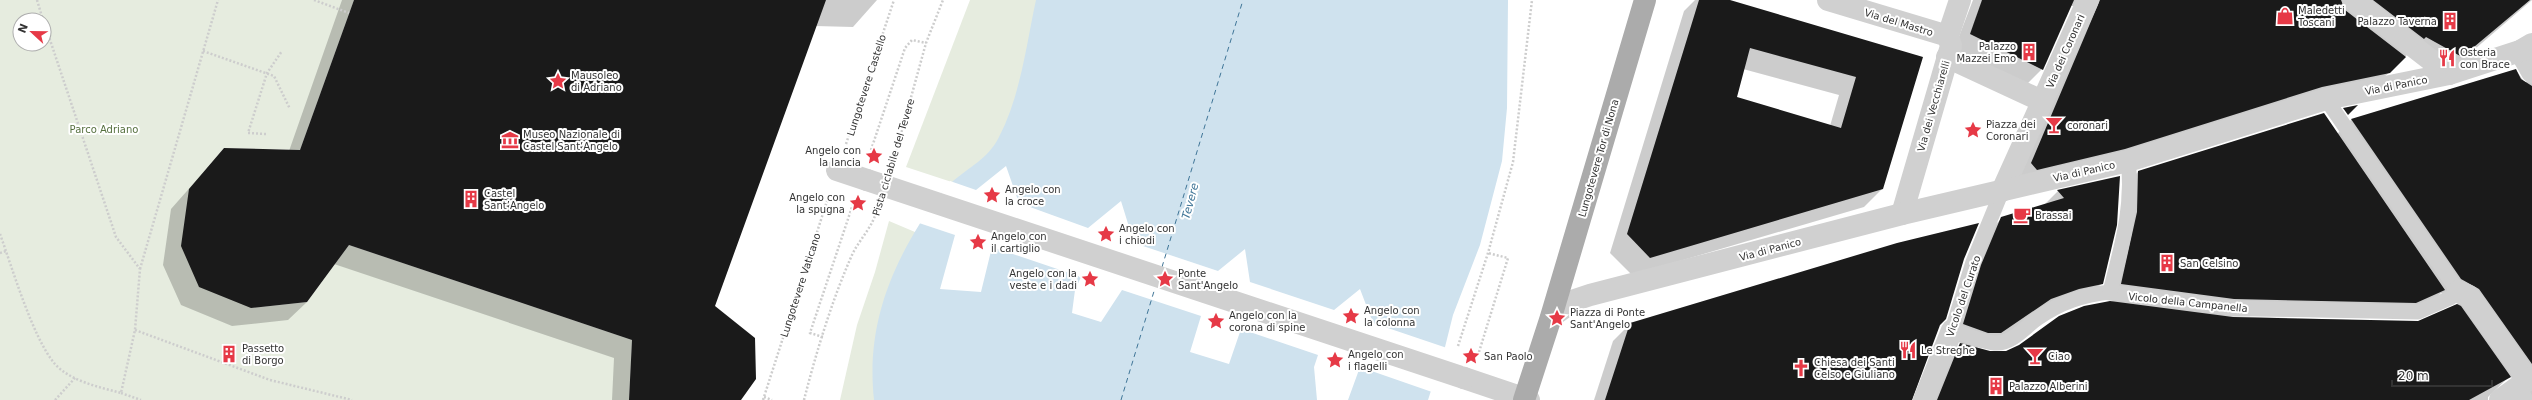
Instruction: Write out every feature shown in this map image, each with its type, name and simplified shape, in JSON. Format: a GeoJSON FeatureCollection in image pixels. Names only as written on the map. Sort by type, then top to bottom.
{"type":"FeatureCollection","features":[{"type":"Feature","properties":{"kind":"main road","name":"Lungotevere Tor di Nona"},"geometry":{"type":"LineString","coordinates":[[1551,316],[1645,0]]}},
{"type":"Feature","properties":{"kind":"main road"},"geometry":{"type":"LineString","coordinates":[[1526,399],[1551,316]]}},
{"type":"Feature","properties":{"kind":"street","name":"Via del Mastro"},"geometry":{"type":"LineString","coordinates":[[1828,0],[1948,36]]}},
{"type":"Feature","properties":{"kind":"street","name":"Via dei Vecchiarelli"},"geometry":{"type":"LineString","coordinates":[[1902,214],[1946,57],[1951,46],[1948,36],[1960,0]]}},
{"type":"Feature","properties":{"kind":"street","name":"Via dei Coronari"},"geometry":{"type":"LineString","coordinates":[[2042,101],[2088,0]]}},
{"type":"Feature","properties":{"kind":"street"},"geometry":{"type":"LineString","coordinates":[[2353,0],[2449,74]]}},
{"type":"Feature","properties":{"kind":"street"},"geometry":{"type":"LineString","coordinates":[[2526,48],[2532,72]]}},
{"type":"Feature","properties":{"kind":"street","name":"Via di Panico"},"geometry":{"type":"LineString","coordinates":[[1551,316],[1583,297],[1902,214],[2128,161],[2326,99],[2449,74],[2526,48]]}},
{"type":"Feature","properties":{"kind":"street"},"geometry":{"type":"LineString","coordinates":[[1946,57],[2042,101],[2002,191]]}},
{"type":"Feature","properties":{"kind":"street"},"geometry":{"type":"LineString","coordinates":[[838,170],[1526,399]]}},
{"type":"Feature","properties":{"kind":"street"},"geometry":{"type":"LineString","coordinates":[[2458,291],[2469,296],[2526,386],[2500,400]]}},
{"type":"Feature","properties":{"kind":"street","name":"Vicolo del Curato"},"geometry":{"type":"LineString","coordinates":[[1924,400],[1952,330]]}},
{"type":"Feature","properties":{"kind":"lane"},"geometry":{"type":"LineString","coordinates":[[2326,99],[2458,291]]}},
{"type":"Feature","properties":{"kind":"lane"},"geometry":{"type":"LineString","coordinates":[[2110,292],[2128,215],[2131,182],[2128,161]]}},
{"type":"Feature","properties":{"kind":"lane","name":"Vicolo del Curato"},"geometry":{"type":"LineString","coordinates":[[1952,330],[1973,262],[2002,191]]}},
{"type":"Feature","properties":{"kind":"lane","name":"Vicolo della Campanella"},"geometry":{"type":"LineString","coordinates":[[1952,330],[1996,343],[2010,339],[2039,317],[2069,300],[2081,296],[2110,292],[2233,308],[2396,313],[2418,312],[2450,298],[2458,291]]}},
{"type":"Feature","properties":{"kind":"path"},"geometry":{"type":"LineString","coordinates":[[37,0],[41,12]]}},
{"type":"Feature","properties":{"kind":"path"},"geometry":{"type":"LineString","coordinates":[[121,393],[135,330],[140,269],[218,0]]}},
{"type":"Feature","properties":{"kind":"path"},"geometry":{"type":"LineString","coordinates":[[314,0],[349,13]]}},
{"type":"Feature","properties":{"kind":"path","name":"Lungotevere Castello"},"geometry":{"type":"LineString","coordinates":[[838,170],[894,0]]}},
{"type":"Feature","properties":{"kind":"path","name":"Pista ciclabile del Tevere"},"geometry":{"type":"LineString","coordinates":[[892,167],[926,43],[943,0]]}},
{"type":"Feature","properties":{"kind":"path"},"geometry":{"type":"LineString","coordinates":[[1457,348],[1488,253],[1513,162],[1532,0]]}},
{"type":"Feature","properties":{"kind":"path"},"geometry":{"type":"LineString","coordinates":[[877,133],[906,48],[912,40],[926,43]]}},
{"type":"Feature","properties":{"kind":"path"},"geometry":{"type":"LineString","coordinates":[[52,45],[116,238],[140,269]]}},
{"type":"Feature","properties":{"kind":"path"},"geometry":{"type":"LineString","coordinates":[[266,134],[248,133],[267,73],[282,51]]}},
{"type":"Feature","properties":{"kind":"path"},"geometry":{"type":"LineString","coordinates":[[203,52],[267,73],[276,79],[290,109]]}},
{"type":"Feature","properties":{"kind":"path","name":"Lungotevere Vaticano"},"geometry":{"type":"LineString","coordinates":[[763,399],[838,170]]}},
{"type":"Feature","properties":{"kind":"path","name":"Pista ciclabile del Tevere"},"geometry":{"type":"LineString","coordinates":[[804,400],[823,338],[852,256],[868,232],[877,212]]}},
{"type":"Feature","properties":{"kind":"path"},"geometry":{"type":"LineString","coordinates":[[823,338],[810,333],[846,226]]}},
{"type":"Feature","properties":{"kind":"path"},"geometry":{"type":"LineString","coordinates":[[0,234],[40,341],[55,364],[75,378],[141,400]]}},
{"type":"Feature","properties":{"kind":"path"},"geometry":{"type":"LineString","coordinates":[[0,253],[6,251]]}},
{"type":"Feature","properties":{"kind":"path"},"geometry":{"type":"LineString","coordinates":[[1478,354],[1508,258],[1488,253]]}},
{"type":"Feature","properties":{"kind":"path"},"geometry":{"type":"LineString","coordinates":[[135,330],[270,380],[352,400]]}},
{"type":"Feature","properties":{"kind":"path"},"geometry":{"type":"LineString","coordinates":[[55,400],[75,378]]}},
{"type":"Feature","properties":{"kind":"path"},"geometry":{"type":"LineString","coordinates":[[763,399],[772,400]]}},
{"type":"Feature","properties":{"kind":"green space","name":"Parco Adriano"},"geometry":{"type":"Polygon","coordinates":[[[0,0],[354,0],[300,150],[224,148],[198,179],[251,308],[307,302],[349,245],[632,340],[629,400],[0,400],[0,0]]]}},
{"type":"Feature","properties":{"kind":"green space"},"geometry":{"type":"Polygon","coordinates":[[[970,0],[1058,0],[1040,53],[976,190],[906,167],[970,0]]]}},
{"type":"Feature","properties":{"kind":"green space"},"geometry":{"type":"Polygon","coordinates":[[[889,221],[915,232],[926,243],[915,400],[840,400],[857,325],[875,272],[889,221]]]}},
{"type":"Feature","properties":{"kind":"water","name":"Tevere"},"geometry":{"type":"Polygon","coordinates":[[[1036,0],[1508,0],[1507,108],[1502,161],[1480,245],[1453,315],[1445,347],[1428,400],[874,400],[873,353],[881,309],[888,287],[907,246],[934,202],[952,182],[984,157],[995,145],[1013,104],[1018,87],[1036,0]]]}},
{"type":"Feature","properties":{"kind":"pier","name":"Ponte Sant'Angelo"},"geometry":{"type":"Polygon","coordinates":[[[1006,166],[1019,203],[1088,228],[1121,201],[1134,243],[1218,271],[1245,249],[1250,282],[1334,310],[1360,289],[1373,323],[1447,348],[1432,392],[1360,367],[1348,400],[1317,400],[1314,367],[1318,355],[1241,329],[1229,364],[1190,352],[1201,316],[1122,290],[1101,322],[1072,313],[1075,290],[1081,277],[992,247],[981,292],[940,289],[955,235],[919,223],[950,181],[976,190],[1006,166]]]}},
{"type":"Feature","properties":{"kind":"building","name":"Castel Sant’Angelo"},"geometry":{"type":"Polygon","coordinates":[[[354,0],[826,0],[715,306],[755,338],[756,379],[741,400],[629,400],[632,340],[349,245],[307,302],[251,308],[199,287],[181,246],[189,189],[224,148],[300,150],[354,0]]]}},
{"type":"Feature","properties":{"kind":"building"},"geometry":{"type":"Polygon","coordinates":[[[1699,0],[1730,0],[1923,57],[1883,189],[1650,258],[1627,234],[1699,0]],[[1750,48],[1737,97],[1841,128],[1856,77],[1750,48]]]}},
{"type":"Feature","properties":{"kind":"building","name":"Palazzo Mazzei Emo"},"geometry":{"type":"Polygon","coordinates":[[[1982,0],[2074,0],[2043,70],[1970,34],[1982,0]]]}},
{"type":"Feature","properties":{"kind":"building"},"geometry":{"type":"Polygon","coordinates":[[[2100,0],[2341,0],[2345,10],[2406,57],[2390,73],[2322,87],[2125,149],[2037,170],[2031,163],[2100,0]]]}},
{"type":"Feature","properties":{"kind":"building","name":"Palazzo Taverna"},"geometry":{"type":"Polygon","coordinates":[[[2373,0],[2530,0],[2462,57],[2426,37],[2424,39],[2373,0]]]}},
{"type":"Feature","properties":{"kind":"building"},"geometry":{"type":"Polygon","coordinates":[[[2516,69],[2521,79],[2532,86],[2532,364],[2479,289],[2461,279],[2351,119],[2516,69]]]}},
{"type":"Feature","properties":{"kind":"building"},"geometry":{"type":"Polygon","coordinates":[[[2358,105],[2348,115],[2343,108],[2358,105]]]}},
{"type":"Feature","properties":{"kind":"building"},"geometry":{"type":"Polygon","coordinates":[[[2324,113],[2445,290],[2416,303],[2234,299],[2121,284],[2137,212],[2138,171],[2324,113]]]}},
{"type":"Feature","properties":{"kind":"building"},"geometry":{"type":"Polygon","coordinates":[[[2120,176],[2117,225],[2103,284],[2079,289],[2051,299],[2001,333],[1988,333],[1963,324],[1981,265],[2001,217],[2064,198],[2057,190],[2120,176]]]}},
{"type":"Feature","properties":{"kind":"building"},"geometry":{"type":"Polygon","coordinates":[[[1979,223],[1964,259],[1946,319],[1940,325],[1912,400],[1605,400],[1630,323],[1897,243],[1979,223]]]}},
{"type":"Feature","properties":{"kind":"building"},"geometry":{"type":"Polygon","coordinates":[[[2110,301],[2233,317],[2418,321],[2457,304],[2461,306],[2511,377],[2469,400],[1937,400],[1960,343],[1990,351],[2006,351],[2019,345],[2059,316],[2084,306],[2110,301]]]}},
{"type":"Feature","properties":{"kind":"ferry route"},"geometry":{"type":"LineString","coordinates":[[1162,267],[1243,0]]}},
{"type":"Feature","properties":{"kind":"ferry route"},"geometry":{"type":"LineString","coordinates":[[1121,400],[1155,288]]}},
{"type":"Feature","properties":{"kind":"place","name":"Maledetti Toscani"},"geometry":{"type":"Point","coordinates":[2285,16]}},
{"type":"Feature","properties":{"kind":"place","name":"Palazzo Taverna"},"geometry":{"type":"Point","coordinates":[2450,21]}},
{"type":"Feature","properties":{"kind":"place","name":"Palazzo Mazzei Emo"},"geometry":{"type":"Point","coordinates":[2029,52]}},
{"type":"Feature","properties":{"kind":"place","name":"Osteria con Brace"},"geometry":{"type":"Point","coordinates":[2447,58]}},
{"type":"Feature","properties":{"kind":"place","name":"Mausoleo di Adriano"},"geometry":{"type":"Point","coordinates":[558,81]}},
{"type":"Feature","properties":{"kind":"place","name":"coronari"},"geometry":{"type":"Point","coordinates":[2054,125]}},
{"type":"Feature","properties":{"kind":"place","name":"Piazza dei Coronari"},"geometry":{"type":"Point","coordinates":[1973,130]}},
{"type":"Feature","properties":{"kind":"place","name":"Museo Nazionale di Castel Sant’Angelo"},"geometry":{"type":"Point","coordinates":[510,140]}},
{"type":"Feature","properties":{"kind":"place","name":"Angelo con la lancia"},"geometry":{"type":"Point","coordinates":[874,156]}},
{"type":"Feature","properties":{"kind":"place","name":"Angelo con la croce"},"geometry":{"type":"Point","coordinates":[992,195]}},
{"type":"Feature","properties":{"kind":"place","name":"Castel Sant’Angelo"},"geometry":{"type":"Point","coordinates":[471,199]}},
{"type":"Feature","properties":{"kind":"place","name":"Angelo con la spugna"},"geometry":{"type":"Point","coordinates":[858,203]}},
{"type":"Feature","properties":{"kind":"place","name":"Brassai"},"geometry":{"type":"Point","coordinates":[2022,215]}},
{"type":"Feature","properties":{"kind":"place","name":"Angelo con i chiodi"},"geometry":{"type":"Point","coordinates":[1106,234]}},
{"type":"Feature","properties":{"kind":"place","name":"Angelo con il cartiglio"},"geometry":{"type":"Point","coordinates":[978,242]}},
{"type":"Feature","properties":{"kind":"place","name":"San Celsino"},"geometry":{"type":"Point","coordinates":[2167,263]}},
{"type":"Feature","properties":{"kind":"place","name":"Angelo con la veste e i dadi"},"geometry":{"type":"Point","coordinates":[1090,279]}},
{"type":"Feature","properties":{"kind":"place","name":"Ponte Sant'Angelo"},"geometry":{"type":"Point","coordinates":[1165,279]}},
{"type":"Feature","properties":{"kind":"place","name":"Angelo con la colonna"},"geometry":{"type":"Point","coordinates":[1351,316]}},
{"type":"Feature","properties":{"kind":"place","name":"Piazza di Ponte Sant'Angelo"},"geometry":{"type":"Point","coordinates":[1557,318]}},
{"type":"Feature","properties":{"kind":"place","name":"Angelo con la corona di spine"},"geometry":{"type":"Point","coordinates":[1216,321]}},
{"type":"Feature","properties":{"kind":"place","name":"Le Streghe"},"geometry":{"type":"Point","coordinates":[1908,350]}},
{"type":"Feature","properties":{"kind":"place","name":"Passetto di Borgo"},"geometry":{"type":"Point","coordinates":[229,354]}},
{"type":"Feature","properties":{"kind":"place","name":"San Paolo"},"geometry":{"type":"Point","coordinates":[1471,356]}},
{"type":"Feature","properties":{"kind":"place","name":"Ciao"},"geometry":{"type":"Point","coordinates":[2035,356]}},
{"type":"Feature","properties":{"kind":"place","name":"Angelo con i flagelli"},"geometry":{"type":"Point","coordinates":[1335,360]}},
{"type":"Feature","properties":{"kind":"place","name":"Chiesa dei Santi Celso e Giuliano"},"geometry":{"type":"Point","coordinates":[1801,368]}},
{"type":"Feature","properties":{"kind":"place","name":"Palazzo Alberini"},"geometry":{"type":"Point","coordinates":[1996,386]}}]}
